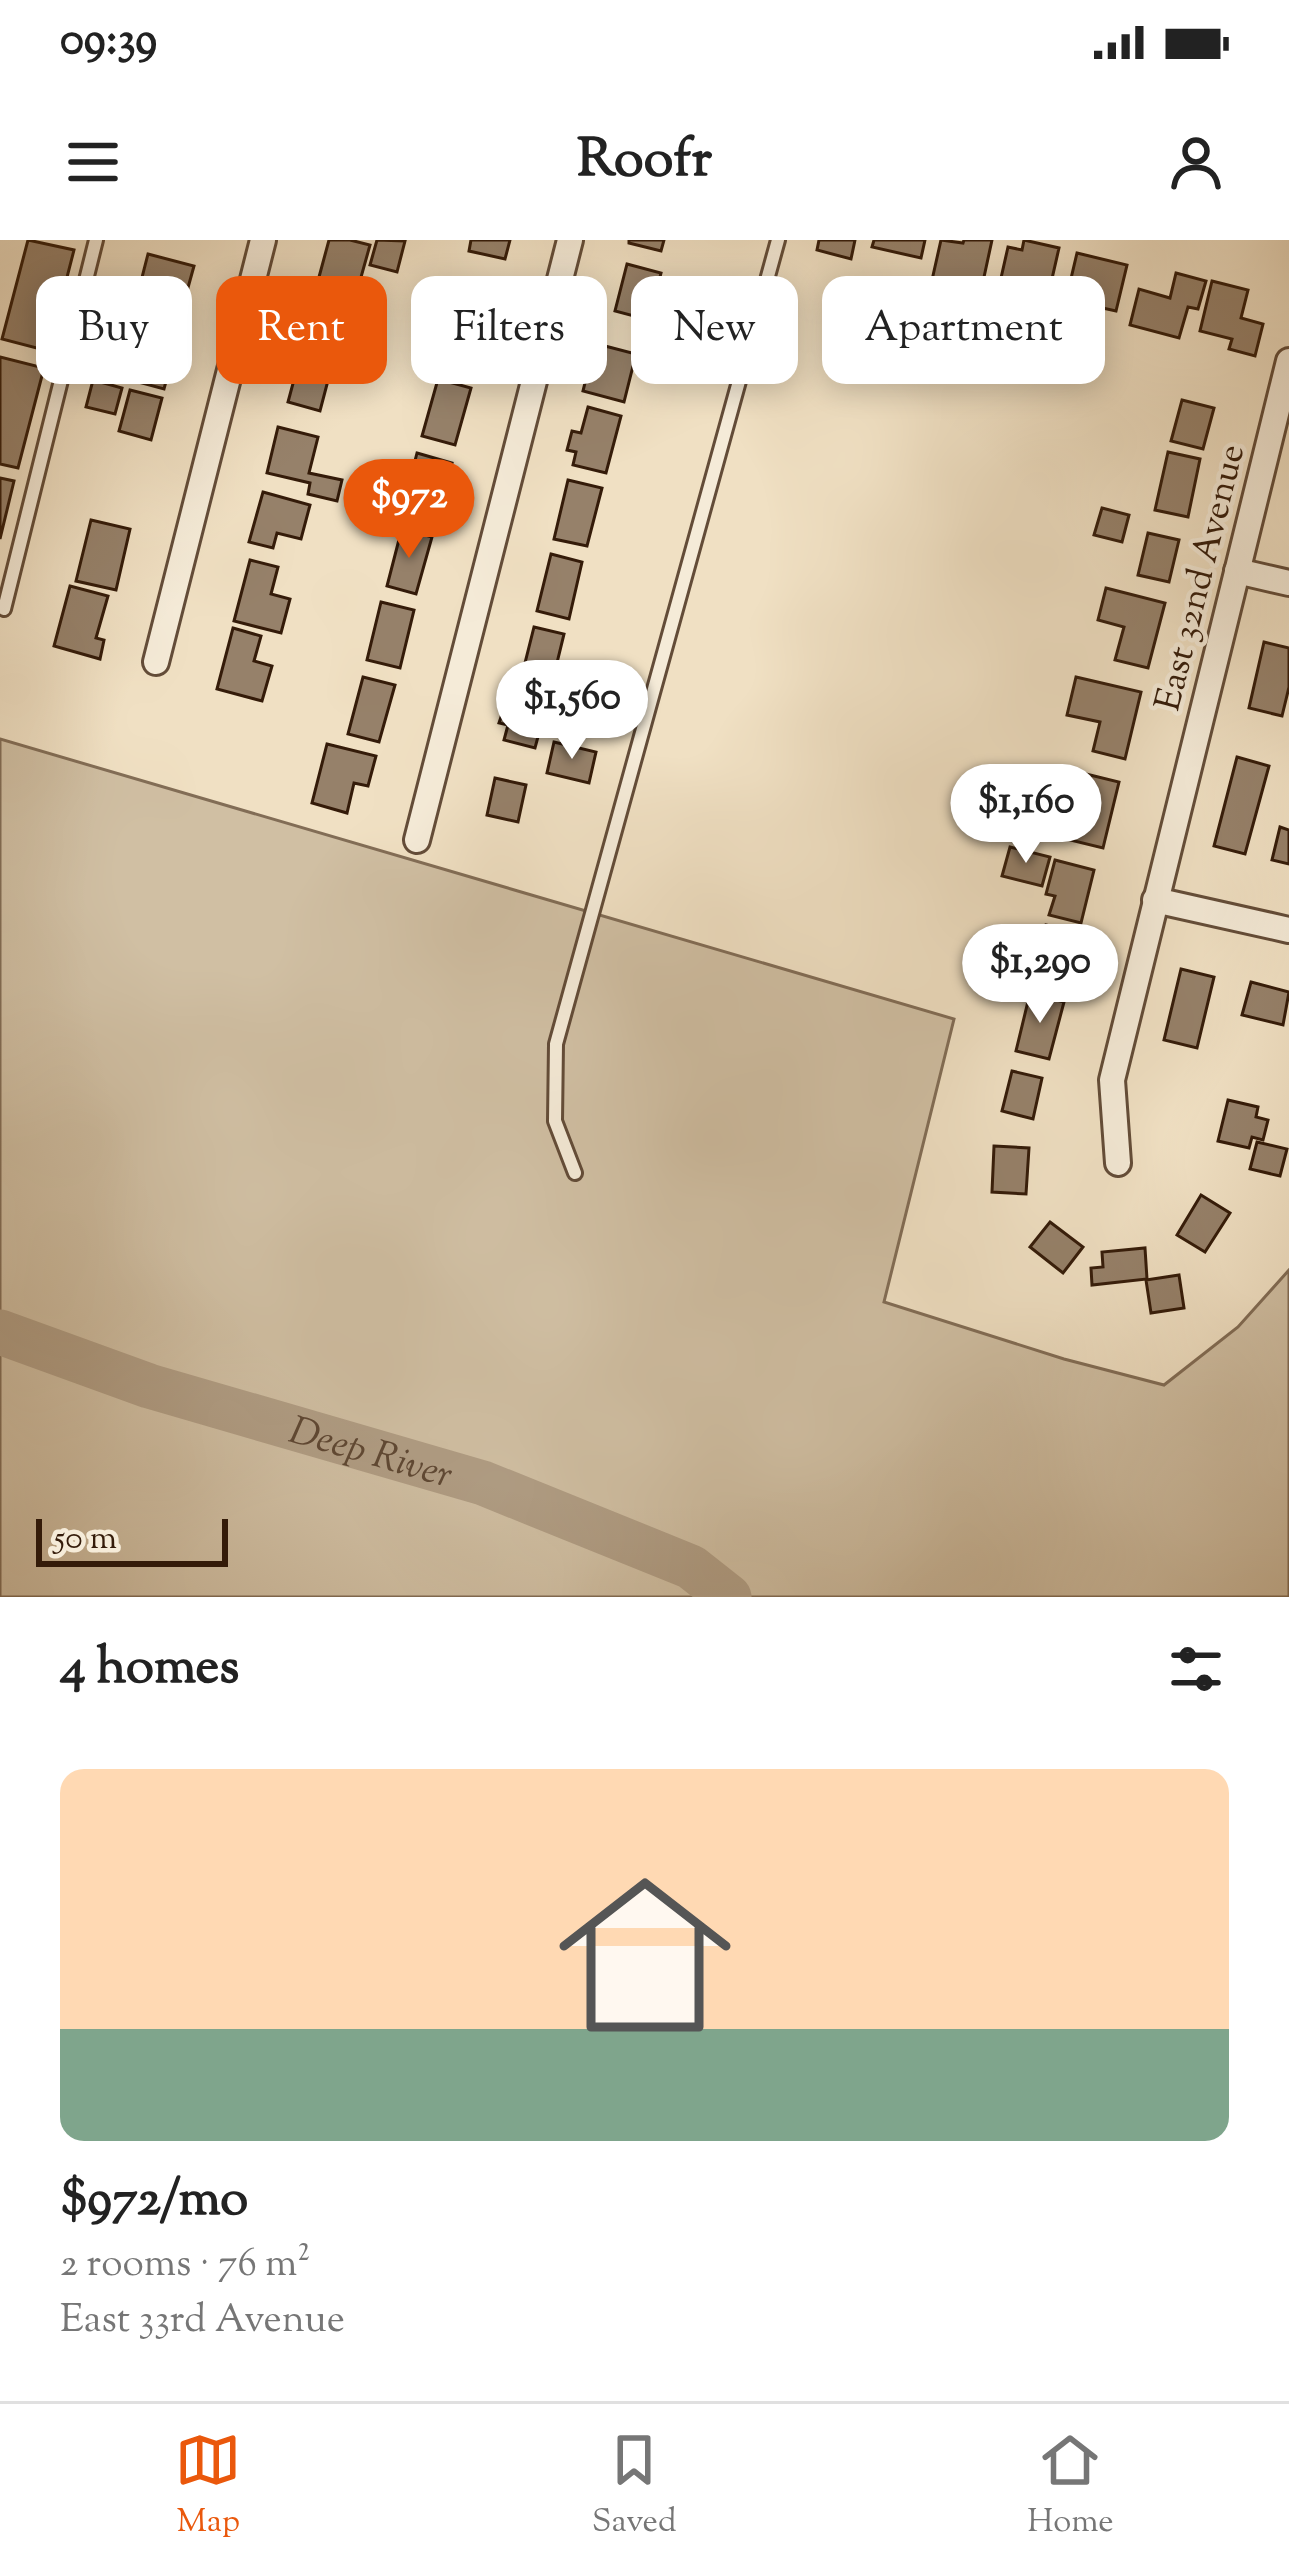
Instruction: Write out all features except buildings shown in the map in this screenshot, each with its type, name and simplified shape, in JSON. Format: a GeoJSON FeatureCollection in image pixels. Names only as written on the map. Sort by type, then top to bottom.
{"type":"FeatureCollection","features":[{"type":"Feature","properties":{"kind":"street"},"geometry":{"type":"LineString","coordinates":[[156,662],[263,240]]}},
{"type":"Feature","properties":{"kind":"street"},"geometry":{"type":"LineString","coordinates":[[417,840],[570,240]]}},
{"type":"Feature","properties":{"kind":"street","name":"East 32nd Avenue"},"geometry":{"type":"LineString","coordinates":[[1118,1163],[1112,1079],[1289,361]]}},
{"type":"Feature","properties":{"kind":"street"},"geometry":{"type":"LineString","coordinates":[[1237,572],[1289,583]]}},
{"type":"Feature","properties":{"kind":"street"},"geometry":{"type":"LineString","coordinates":[[1155,900],[1289,930]]}},
{"type":"Feature","properties":{"kind":"lane"},"geometry":{"type":"LineString","coordinates":[[4,608],[96,240]]}},
{"type":"Feature","properties":{"kind":"lane"},"geometry":{"type":"LineString","coordinates":[[575,1173],[555,1121],[556,1044],[778,240]]}},
{"type":"Feature","properties":{"kind":"shaded area"},"geometry":{"type":"Polygon","coordinates":[[[0,739],[954,1019],[884,1302],[1164,1385],[1238,1327],[1289,1270],[1289,1597],[0,1597],[0,739]]]}},
{"type":"Feature","properties":{"kind":"waterway","name":"Deep River"},"geometry":{"type":"LineString","coordinates":[[0,1332],[149,1386],[483,1483],[691,1567],[729,1597]]}}]}
